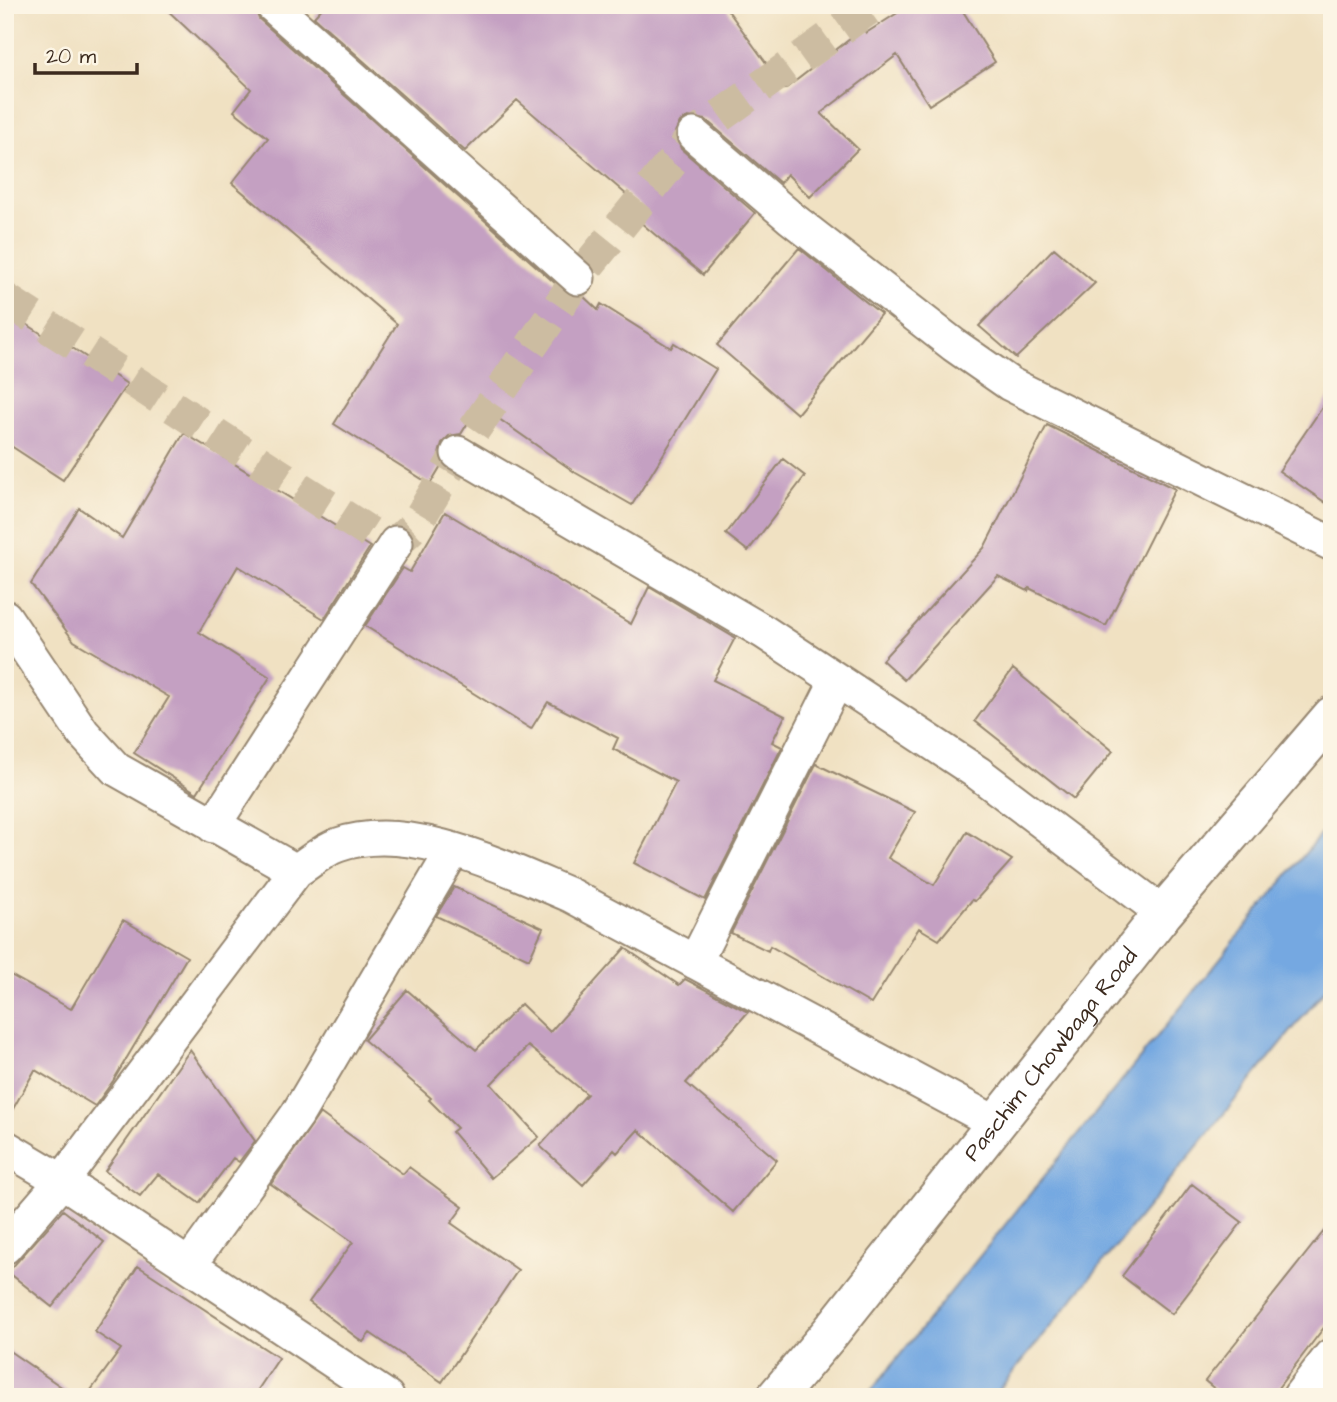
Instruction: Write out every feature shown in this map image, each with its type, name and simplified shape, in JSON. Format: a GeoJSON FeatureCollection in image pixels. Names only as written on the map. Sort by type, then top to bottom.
{"type":"FeatureCollection","features":[{"type":"Feature","properties":{"kind":"street"},"geometry":{"type":"LineString","coordinates":[[272,5],[578,278]]}},
{"type":"Feature","properties":{"kind":"street"},"geometry":{"type":"LineString","coordinates":[[694,135],[802,227],[954,345],[1010,384],[1332,544]]}},
{"type":"Feature","properties":{"kind":"street"},"geometry":{"type":"LineString","coordinates":[[458,453],[765,632],[978,773],[1163,913]]}},
{"type":"Feature","properties":{"kind":"street"},"geometry":{"type":"LineString","coordinates":[[213,826],[396,543]]}},
{"type":"Feature","properties":{"kind":"street"},"geometry":{"type":"LineString","coordinates":[[5,617],[83,733],[116,769],[296,871]]}},
{"type":"Feature","properties":{"kind":"street"},"geometry":{"type":"LineString","coordinates":[[695,962],[837,680]]}},
{"type":"Feature","properties":{"kind":"street","name":"Paschim Chowbaga Road"},"geometry":{"type":"LineString","coordinates":[[776,1397],[830,1333],[1163,913],[1332,716]]}},
{"type":"Feature","properties":{"kind":"street"},"geometry":{"type":"LineString","coordinates":[[5,1247],[62,1181],[296,871],[337,845],[377,838],[405,838],[510,870],[570,895],[996,1124]]}},
{"type":"Feature","properties":{"kind":"street"},"geometry":{"type":"LineString","coordinates":[[189,1265],[298,1115],[452,852]]}},
{"type":"Feature","properties":{"kind":"street"},"geometry":{"type":"LineString","coordinates":[[5,1147],[62,1181],[387,1397]]}},
{"type":"Feature","properties":{"kind":"street"},"geometry":{"type":"LineString","coordinates":[[1302,1397],[1332,1358]]}},
{"type":"Feature","properties":{"kind":"water"},"geometry":{"type":"Polygon","coordinates":[[[1332,820],[1332,981],[993,1397],[866,1397],[1332,820]]]}},
{"type":"Feature","properties":{"kind":"building"},"geometry":{"type":"Polygon","coordinates":[[[162,5],[253,5],[259,19],[565,292],[583,296],[598,310],[601,304],[671,348],[674,343],[716,369],[632,505],[576,473],[479,405],[461,434],[449,436],[442,443],[439,454],[442,464],[430,484],[334,424],[397,324],[232,183],[268,138],[234,111],[251,89],[162,5]]]}},
{"type":"Feature","properties":{"kind":"building"},"geometry":{"type":"Polygon","coordinates":[[[325,5],[724,5],[785,89],[863,29],[866,33],[910,5],[959,5],[995,62],[929,105],[897,55],[821,113],[858,149],[810,197],[787,174],[780,183],[706,120],[688,117],[680,122],[675,132],[681,149],[755,213],[703,275],[634,217],[642,208],[517,100],[465,151],[314,17],[325,5]]]}},
{"type":"Feature","properties":{"kind":"building"},"geometry":{"type":"Polygon","coordinates":[[[799,248],[881,314],[797,414],[717,345],[799,248]]]}},
{"type":"Feature","properties":{"kind":"building"},"geometry":{"type":"Polygon","coordinates":[[[1054,248],[1095,283],[1016,358],[979,326],[1054,248]]]}},
{"type":"Feature","properties":{"kind":"building"},"geometry":{"type":"Polygon","coordinates":[[[5,310],[68,351],[71,347],[127,384],[63,480],[5,442],[5,310]]]}},
{"type":"Feature","properties":{"kind":"building"},"geometry":{"type":"Polygon","coordinates":[[[1332,393],[1332,507],[1279,471],[1332,393]]]}},
{"type":"Feature","properties":{"kind":"building"},"geometry":{"type":"Polygon","coordinates":[[[1047,425],[1175,489],[1106,626],[1029,588],[1028,591],[998,576],[904,680],[882,660],[984,548],[1047,425]]]}},
{"type":"Feature","properties":{"kind":"building"},"geometry":{"type":"Polygon","coordinates":[[[184,433],[370,547],[324,619],[238,566],[199,632],[270,677],[197,793],[134,753],[169,697],[74,641],[31,584],[79,508],[122,538],[184,433]]]}},
{"type":"Feature","properties":{"kind":"building"},"geometry":{"type":"Polygon","coordinates":[[[783,459],[805,476],[748,551],[726,534],[783,459]]]}},
{"type":"Feature","properties":{"kind":"building"},"geometry":{"type":"Polygon","coordinates":[[[445,512],[631,624],[649,587],[735,638],[713,680],[785,716],[772,742],[782,747],[705,900],[634,863],[676,782],[613,749],[618,738],[548,702],[531,729],[365,626],[403,568],[410,572],[445,512]]]}},
{"type":"Feature","properties":{"kind":"building"},"geometry":{"type":"Polygon","coordinates":[[[1013,669],[1113,751],[1074,799],[975,721],[1013,669]]]}},
{"type":"Feature","properties":{"kind":"building"},"geometry":{"type":"Polygon","coordinates":[[[816,764],[915,812],[888,858],[934,885],[967,832],[1012,860],[975,901],[972,900],[939,940],[919,928],[871,1004],[770,946],[768,951],[731,933],[816,764]]]}},
{"type":"Feature","properties":{"kind":"building"},"geometry":{"type":"Polygon","coordinates":[[[454,887],[543,928],[529,959],[436,916],[454,887]]]}},
{"type":"Feature","properties":{"kind":"building"},"geometry":{"type":"Polygon","coordinates":[[[123,920],[187,957],[113,1081],[95,1106],[35,1070],[5,1123],[5,972],[71,1009],[123,920]]]}},
{"type":"Feature","properties":{"kind":"building"},"geometry":{"type":"Polygon","coordinates":[[[625,948],[679,985],[685,979],[748,1012],[686,1083],[777,1160],[733,1212],[638,1130],[617,1153],[614,1150],[583,1185],[540,1146],[587,1094],[528,1046],[491,1084],[539,1137],[491,1178],[452,1132],[457,1128],[429,1100],[431,1098],[364,1040],[407,990],[476,1050],[521,1004],[550,1032],[625,948]]]}},
{"type":"Feature","properties":{"kind":"building"},"geometry":{"type":"Polygon","coordinates":[[[190,1050],[255,1141],[239,1162],[233,1158],[199,1203],[158,1174],[140,1196],[105,1171],[190,1050]]]}},
{"type":"Feature","properties":{"kind":"building"},"geometry":{"type":"Polygon","coordinates":[[[320,1113],[403,1174],[409,1167],[463,1207],[451,1223],[518,1270],[442,1382],[370,1333],[363,1342],[309,1302],[353,1242],[271,1184],[320,1113]]]}},
{"type":"Feature","properties":{"kind":"building"},"geometry":{"type":"Polygon","coordinates":[[[1192,1184],[1242,1222],[1172,1314],[1122,1276],[1192,1184]]]}},
{"type":"Feature","properties":{"kind":"building"},"geometry":{"type":"Polygon","coordinates":[[[63,1210],[104,1242],[52,1307],[8,1272],[63,1210]]]}},
{"type":"Feature","properties":{"kind":"building"},"geometry":{"type":"Polygon","coordinates":[[[1332,1221],[1332,1317],[1271,1397],[1225,1397],[1205,1381],[1332,1221]]]}},
{"type":"Feature","properties":{"kind":"building"},"geometry":{"type":"Polygon","coordinates":[[[138,1266],[279,1358],[253,1397],[86,1397],[121,1349],[95,1332],[138,1266]]]}},
{"type":"Feature","properties":{"kind":"building"},"geometry":{"type":"Polygon","coordinates":[[[5,1348],[76,1397],[5,1397],[5,1348]]]}},
{"type":"Feature","properties":{"kind":"tunnel"},"geometry":{"type":"LineString","coordinates":[[5,299],[373,535],[396,543],[416,524],[458,453],[578,278],[694,135],[874,5]]}}]}
